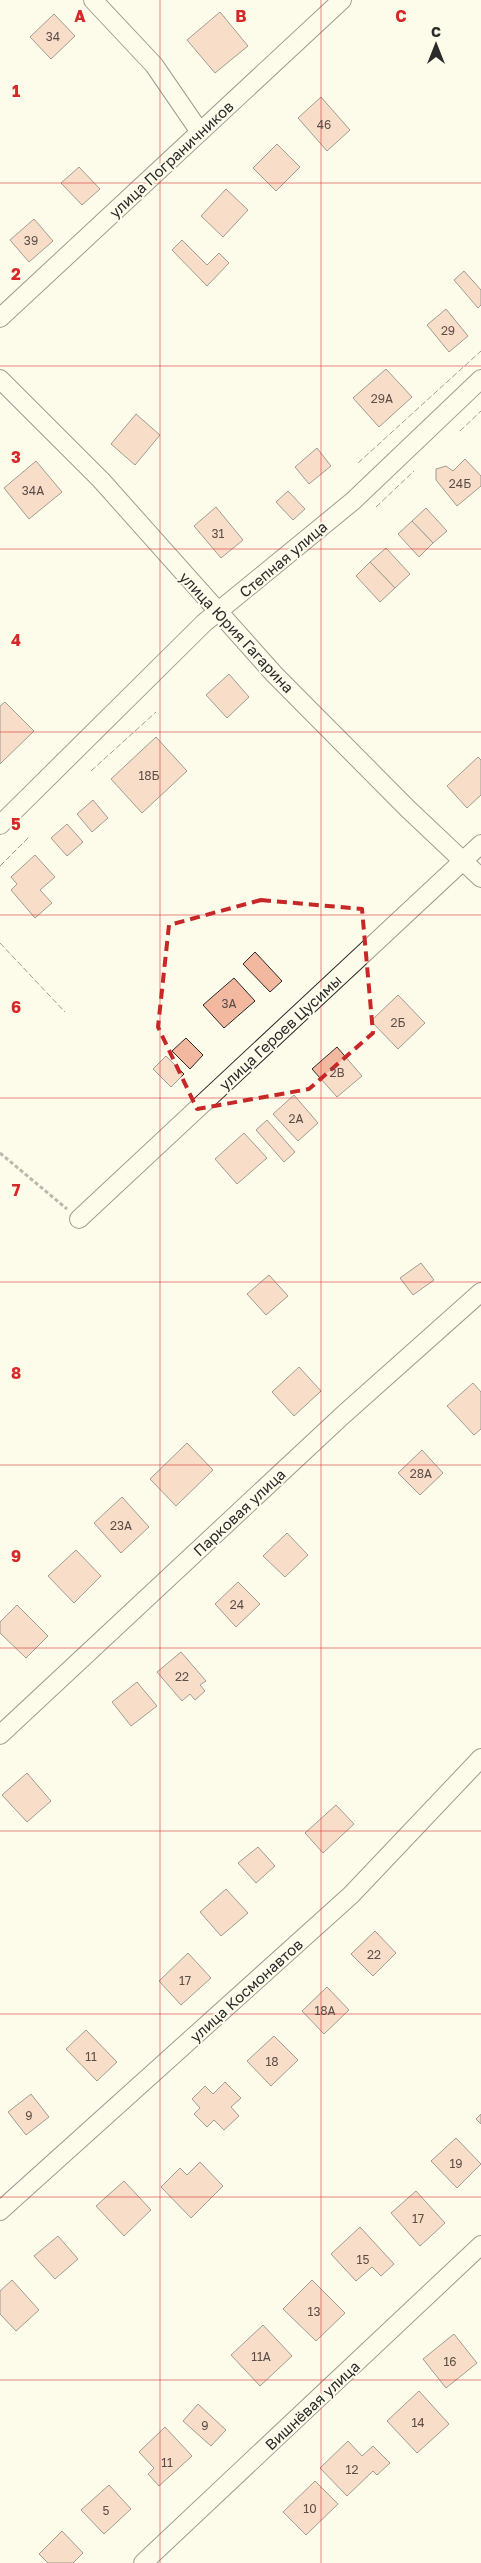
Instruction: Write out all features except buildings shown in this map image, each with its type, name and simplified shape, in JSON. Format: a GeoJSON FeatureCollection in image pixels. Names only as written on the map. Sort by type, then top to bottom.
{"type":"FeatureCollection","features":[{"type":"Feature","properties":{"kind":"street"},"geometry":{"type":"LineString","coordinates":[[93,0],[154,65],[200,132]]}},
{"type":"Feature","properties":{"kind":"street","name":"улица Пограничников"},"geometry":{"type":"LineString","coordinates":[[0,318],[342,0]]}},
{"type":"Feature","properties":{"kind":"street","name":"улица Юрия Гагарина"},"geometry":{"type":"LineString","coordinates":[[0,379],[101,480],[218,614],[408,809],[481,878]]}},
{"type":"Feature","properties":{"kind":"street","name":"Степная улица"},"geometry":{"type":"LineString","coordinates":[[0,825],[204,623],[218,614],[353,501],[481,379]]}},
{"type":"Feature","properties":{"kind":"street","name":"улица Героев Цусимы"},"geometry":{"type":"LineString","coordinates":[[79,1219],[481,844]]}},
{"type":"Feature","properties":{"kind":"street","name":"Парковая улица"},"geometry":{"type":"LineString","coordinates":[[0,1735],[342,1415],[481,1292]]}},
{"type":"Feature","properties":{"kind":"street","name":"улица Космонавтов"},"geometry":{"type":"LineString","coordinates":[[0,2211],[352,1895],[481,1758]]}},
{"type":"Feature","properties":{"kind":"street","name":"Вишнёвая улица"},"geometry":{"type":"LineString","coordinates":[[142,2563],[481,2246]]}},
{"type":"Feature","properties":{"kind":"path"},"geometry":{"type":"LineString","coordinates":[[0,1153],[79,1219]]}},
{"type":"Feature","properties":{"kind":"highlighted area"},"geometry":{"type":"Polygon","coordinates":[[[261,900],[362,909],[373,1033],[309,1089],[197,1109],[158,1027],[169,925],[261,900]]]}},
{"type":"Feature","properties":{"kind":"fence"},"geometry":{"type":"LineString","coordinates":[[358,463],[481,351]]}},
{"type":"Feature","properties":{"kind":"fence"},"geometry":{"type":"LineString","coordinates":[[460,431],[481,411]]}},
{"type":"Feature","properties":{"kind":"fence"},"geometry":{"type":"LineString","coordinates":[[376,507],[414,471]]}},
{"type":"Feature","properties":{"kind":"fence"},"geometry":{"type":"LineString","coordinates":[[91,771],[156,712]]}},
{"type":"Feature","properties":{"kind":"fence"},"geometry":{"type":"LineString","coordinates":[[0,866],[30,836]]}},
{"type":"Feature","properties":{"kind":"fence"},"geometry":{"type":"LineString","coordinates":[[0,943],[65,1012]]}}]}
